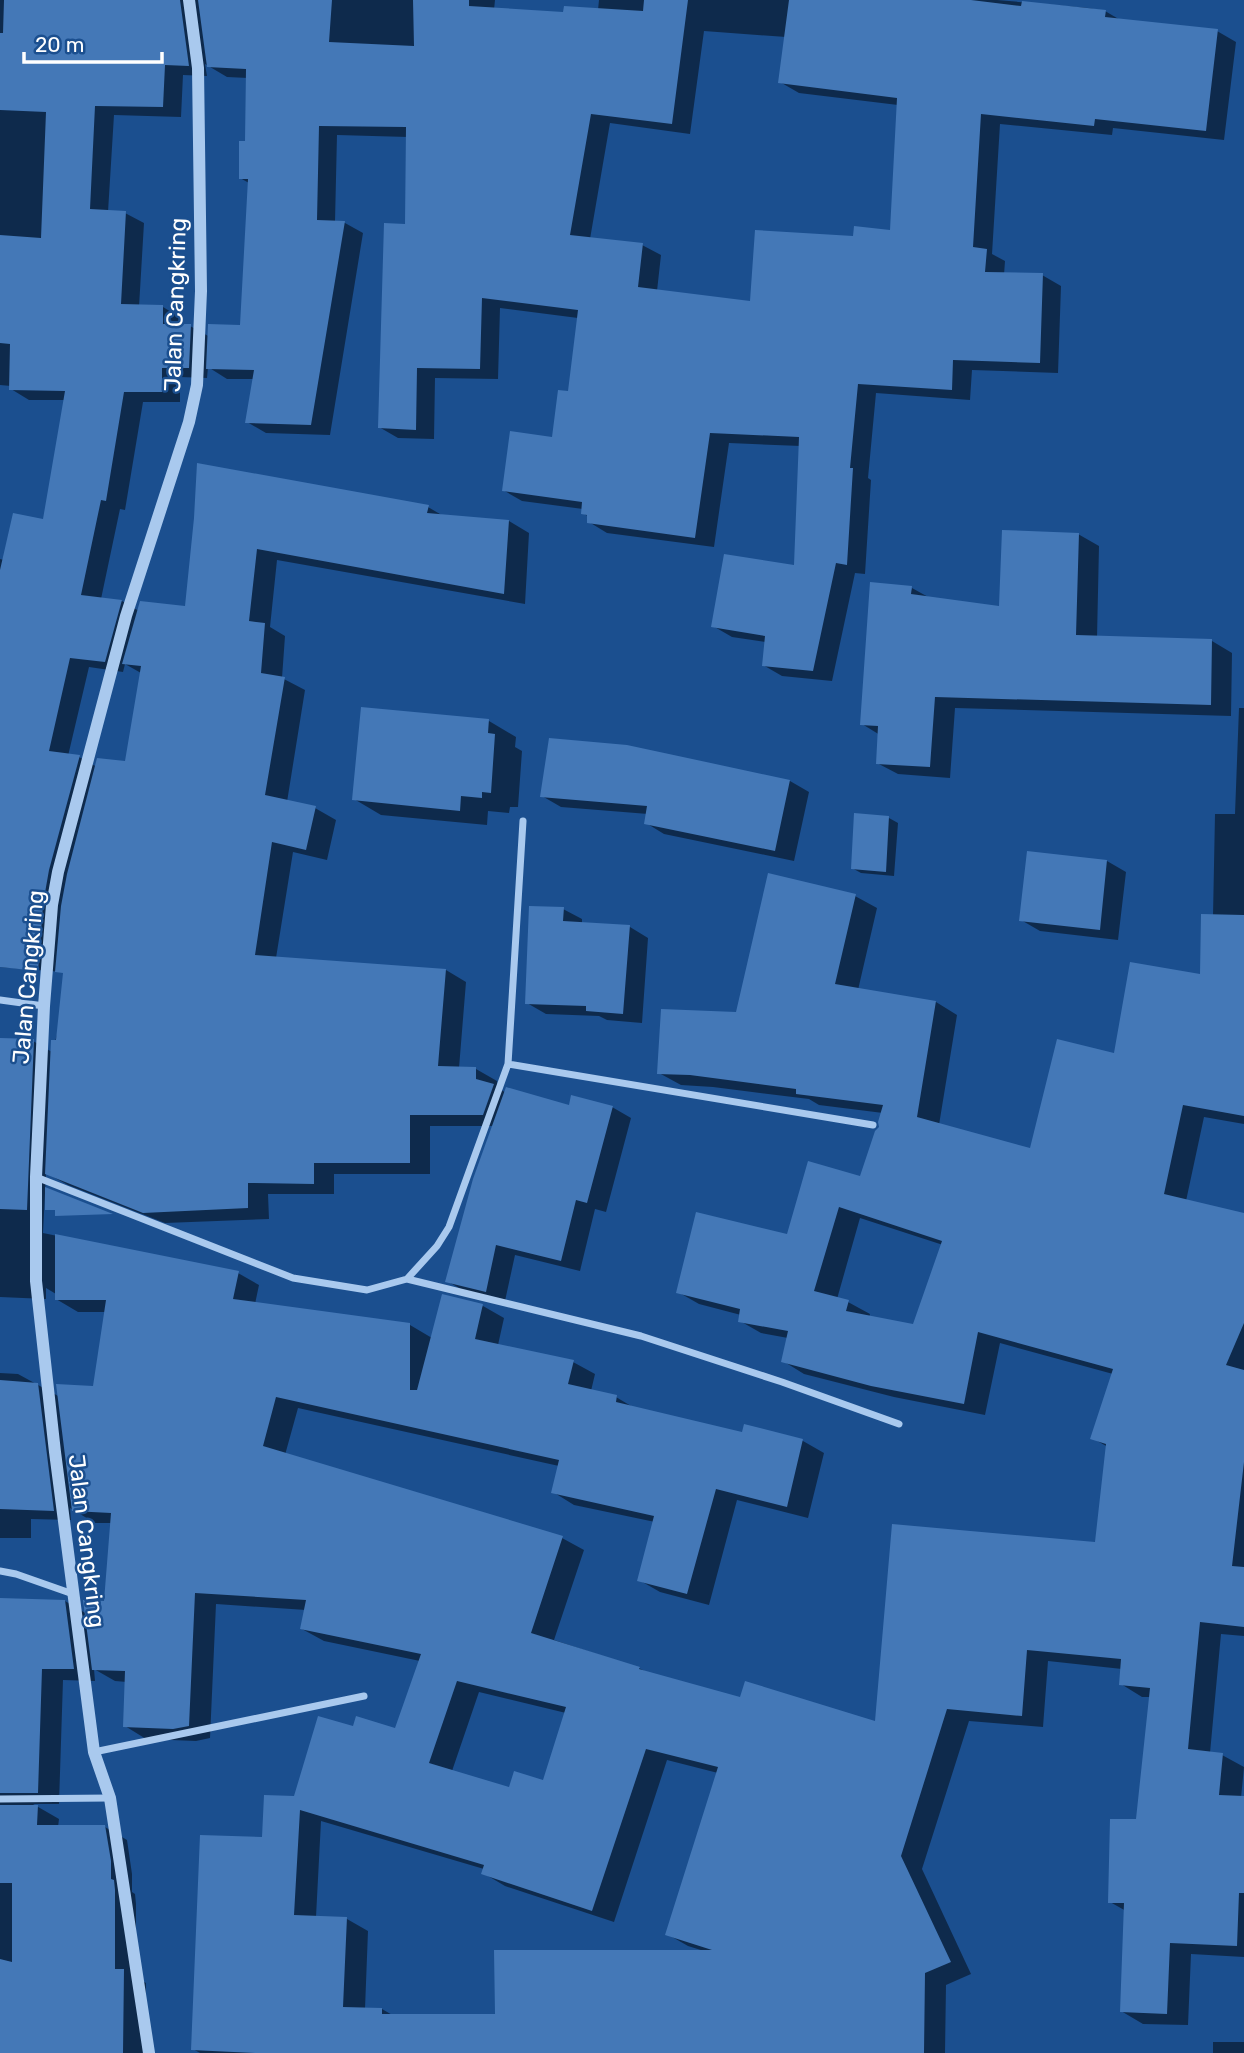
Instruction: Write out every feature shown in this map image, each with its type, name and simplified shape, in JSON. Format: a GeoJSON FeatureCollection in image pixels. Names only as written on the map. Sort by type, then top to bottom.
{"type":"FeatureCollection","features":[{"type":"Feature","properties":{"kind":"street","name":"Jalan Cangkring"},"geometry":{"type":"LineString","coordinates":[[149,2053],[110,1798],[94,1752],[73,1594],[36,1281],[36,1177],[44,1006],[52,905],[58,872],[126,616],[189,422],[197,385],[201,291],[198,68],[189,0]]}},
{"type":"Feature","properties":{"kind":"street"},"geometry":{"type":"LineString","coordinates":[[407,1279],[437,1246],[449,1227],[508,1064],[523,821]]}},
{"type":"Feature","properties":{"kind":"street"},"geometry":{"type":"LineString","coordinates":[[0,1000],[44,1006]]}},
{"type":"Feature","properties":{"kind":"street"},"geometry":{"type":"LineString","coordinates":[[508,1064],[873,1125]]}},
{"type":"Feature","properties":{"kind":"street"},"geometry":{"type":"LineString","coordinates":[[36,1177],[293,1278],[367,1290],[407,1279],[641,1336],[899,1424]]}},
{"type":"Feature","properties":{"kind":"street"},"geometry":{"type":"LineString","coordinates":[[0,1571],[73,1594]]}},
{"type":"Feature","properties":{"kind":"street"},"geometry":{"type":"LineString","coordinates":[[94,1752],[364,1696]]}},
{"type":"Feature","properties":{"kind":"street"},"geometry":{"type":"LineString","coordinates":[[0,1799],[110,1798]]}},
{"type":"Feature","properties":{"kind":"building"},"geometry":{"type":"Polygon","coordinates":[[[4,0],[180,0],[189,66],[165,65],[163,107],[95,106],[90,209],[126,211],[121,304],[163,305],[163,324],[191,324],[189,368],[162,368],[162,392],[124,392],[106,501],[101,500],[81,595],[122,600],[105,662],[70,658],[49,751],[80,755],[49,870],[43,904],[38,971],[0,967],[0,570],[13,513],[43,519],[65,391],[9,390],[10,344],[0,343],[0,235],[41,238],[46,112],[0,110],[0,33],[3,33],[4,0]]]}},
{"type":"Feature","properties":{"kind":"building"},"geometry":{"type":"Polygon","coordinates":[[[198,0],[332,0],[329,42],[414,46],[413,0],[469,0],[469,6],[563,12],[564,6],[643,11],[644,0],[688,0],[672,124],[591,114],[570,235],[643,243],[638,287],[750,301],[755,230],[853,236],[854,226],[890,230],[897,98],[778,83],[789,0],[971,0],[1021,6],[1022,1],[1106,10],[1105,17],[1218,29],[1206,131],[1095,119],[1094,126],[981,114],[973,247],[987,249],[985,272],[1043,273],[1040,363],[953,360],[952,390],[858,384],[850,468],[853,468],[847,565],[836,563],[813,671],[762,666],[765,636],[711,627],[724,554],[794,565],[799,437],[710,433],[695,538],[587,523],[587,515],[581,514],[582,502],[502,491],[510,431],[552,437],[558,390],[568,391],[578,310],[482,298],[480,369],[417,368],[416,430],[378,428],[384,223],[405,224],[406,127],[319,126],[317,220],[345,221],[311,425],[245,423],[254,370],[206,369],[208,324],[240,325],[248,179],[239,179],[239,141],[245,141],[246,69],[207,67],[198,0]]]}},
{"type":"Feature","properties":{"kind":"building"},"geometry":{"type":"Polygon","coordinates":[[[197,463],[429,505],[427,513],[509,520],[504,594],[257,549],[249,621],[265,623],[261,673],[285,677],[265,795],[316,806],[306,850],[272,842],[255,955],[446,969],[438,1066],[476,1067],[476,1079],[494,1084],[483,1115],[410,1115],[410,1163],[314,1163],[314,1184],[248,1183],[248,1208],[143,1213],[45,1174],[51,1040],[56,1040],[63,973],[55,972],[67,874],[97,758],[125,761],[141,666],[122,664],[140,601],[185,606],[197,463]]]}},
{"type":"Feature","properties":{"kind":"building"},"geometry":{"type":"Polygon","coordinates":[[[1002,530],[1079,533],[1076,635],[1212,639],[1211,705],[935,697],[930,767],[876,764],[878,726],[860,725],[870,582],[912,586],[911,594],[999,606],[1002,530]]]}},
{"type":"Feature","properties":{"kind":"building"},"geometry":{"type":"Polygon","coordinates":[[[361,707],[489,719],[488,733],[495,734],[491,793],[482,792],[482,798],[461,796],[460,811],[352,800],[361,707]]]}},
{"type":"Feature","properties":{"kind":"building"},"geometry":{"type":"Polygon","coordinates":[[[549,738],[627,745],[790,780],[775,851],[644,824],[647,806],[540,797],[549,738]]]}},
{"type":"Feature","properties":{"kind":"building"},"geometry":{"type":"Polygon","coordinates":[[[854,813],[889,816],[886,872],[851,869],[854,813]]]}},
{"type":"Feature","properties":{"kind":"building"},"geometry":{"type":"Polygon","coordinates":[[[1027,851],[1107,860],[1100,930],[1019,921],[1027,851]]]}},
{"type":"Feature","properties":{"kind":"building"},"geometry":{"type":"Polygon","coordinates":[[[768,873],[856,894],[835,984],[936,1001],[917,1117],[1030,1148],[1057,1039],[1114,1053],[1130,962],[1200,974],[1201,914],[1244,915],[1244,1116],[1183,1105],[1164,1194],[1244,1213],[1244,1323],[1226,1365],[1244,1370],[1244,1462],[1232,1566],[1244,1567],[1244,1627],[1200,1622],[1188,1749],[1223,1753],[1219,1795],[1244,1796],[1244,1893],[1239,1893],[1237,1946],[1170,1943],[1167,2014],[1120,2012],[1124,1903],[1108,1903],[1110,1819],[1136,1819],[1150,1688],[1119,1685],[1121,1659],[1027,1650],[1022,1716],[947,1709],[901,1856],[951,1962],[925,1973],[924,2053],[255,2053],[191,2050],[200,1835],[262,1837],[264,1795],[294,1796],[318,1716],[353,1726],[356,1716],[395,1728],[421,1654],[300,1629],[306,1600],[195,1593],[189,1726],[173,1729],[123,1727],[125,1671],[92,1670],[83,1600],[104,1601],[111,1513],[72,1511],[56,1384],[93,1386],[106,1300],[55,1300],[55,1234],[239,1271],[233,1299],[410,1323],[410,1390],[417,1390],[442,1294],[483,1304],[475,1339],[574,1360],[568,1384],[617,1395],[616,1402],[742,1432],[744,1424],[803,1439],[787,1507],[716,1489],[687,1594],[637,1581],[654,1516],[551,1493],[559,1460],[276,1397],[263,1446],[563,1536],[531,1633],[640,1667],[639,1669],[740,1697],[745,1681],[875,1721],[892,1524],[1095,1542],[1106,1444],[1090,1439],[1113,1369],[978,1332],[964,1404],[871,1386],[781,1362],[788,1331],[738,1322],[740,1309],[676,1293],[696,1212],[787,1234],[808,1161],[860,1176],[875,1131],[879,1127],[883,1105],[796,1094],[796,1089],[690,1075],[657,1074],[661,1009],[736,1012],[768,873]],[[839,1207],[814,1291],[849,1300],[846,1311],[913,1324],[942,1241],[839,1207]],[[457,1681],[429,1763],[509,1787],[514,1771],[543,1780],[566,1707],[457,1681]],[[646,1749],[592,1911],[481,1874],[484,1865],[300,1810],[294,1915],[347,1917],[343,2007],[382,2008],[382,2014],[495,2014],[494,1950],[712,1950],[665,1935],[718,1767],[646,1749]]]}},
{"type":"Feature","properties":{"kind":"building"},"geometry":{"type":"Polygon","coordinates":[[[529,906],[564,907],[563,921],[630,925],[623,1014],[586,1011],[586,1006],[525,1004],[529,906]]]}},
{"type":"Feature","properties":{"kind":"building"},"geometry":{"type":"Polygon","coordinates":[[[0,1038],[34,1039],[27,1210],[0,1209],[0,1038]]]}},
{"type":"Feature","properties":{"kind":"building"},"geometry":{"type":"Polygon","coordinates":[[[506,1087],[569,1105],[571,1095],[613,1106],[587,1203],[576,1200],[561,1261],[496,1245],[486,1292],[445,1282],[473,1179],[506,1087]]]}},
{"type":"Feature","properties":{"kind":"building"},"geometry":{"type":"Polygon","coordinates":[[[45,1187],[113,1214],[55,1216],[55,1210],[45,1210],[45,1187]]]}},
{"type":"Feature","properties":{"kind":"building"},"geometry":{"type":"Polygon","coordinates":[[[0,1380],[38,1383],[54,1511],[0,1509],[0,1380]]]}},
{"type":"Feature","properties":{"kind":"building"},"geometry":{"type":"Polygon","coordinates":[[[0,1598],[65,1600],[74,1669],[42,1669],[38,1793],[0,1793],[0,1598]]]}},
{"type":"Feature","properties":{"kind":"building"},"geometry":{"type":"Polygon","coordinates":[[[0,1805],[38,1805],[37,1825],[105,1825],[111,1879],[114,1880],[115,1890],[115,1969],[124,1969],[123,2053],[0,2053],[0,1959],[12,1962],[12,1883],[0,1883],[0,1805]]]}}]}
